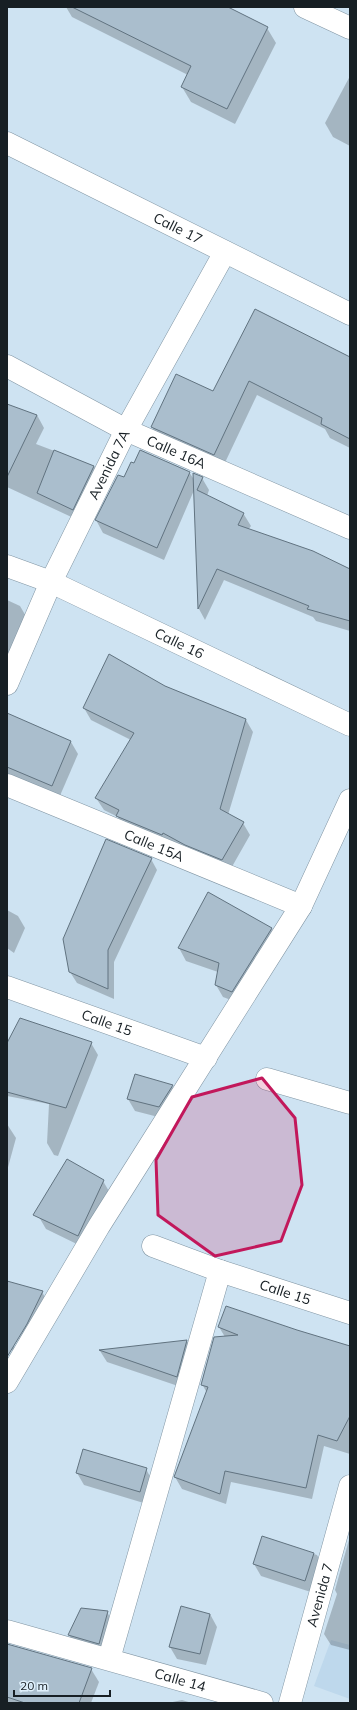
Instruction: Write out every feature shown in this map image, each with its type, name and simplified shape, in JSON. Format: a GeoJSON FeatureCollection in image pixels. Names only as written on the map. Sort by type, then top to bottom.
{"type":"FeatureCollection","features":[{"type":"Feature","properties":{"kind":"street"},"geometry":{"type":"LineString","coordinates":[[305,7],[350,28]]}},
{"type":"Feature","properties":{"kind":"street","name":"Calle 17"},"geometry":{"type":"LineString","coordinates":[[7,143],[350,314]]}},
{"type":"Feature","properties":{"kind":"street","name":"Avenida 7A"},"geometry":{"type":"LineString","coordinates":[[7,684],[51,582],[126,430],[225,252]]}},
{"type":"Feature","properties":{"kind":"street","name":"Calle 16A"},"geometry":{"type":"LineString","coordinates":[[7,366],[126,430],[350,528]]}},
{"type":"Feature","properties":{"kind":"street","name":"Calle 16"},"geometry":{"type":"LineString","coordinates":[[7,566],[51,582],[350,725]]}},
{"type":"Feature","properties":{"kind":"street","name":"Calle 15A"},"geometry":{"type":"LineString","coordinates":[[7,785],[301,906]]}},
{"type":"Feature","properties":{"kind":"street"},"geometry":{"type":"LineString","coordinates":[[7,1382],[99,1226],[301,906],[350,800]]}},
{"type":"Feature","properties":{"kind":"street","name":"Calle 15"},"geometry":{"type":"LineString","coordinates":[[7,987],[206,1058]]}},
{"type":"Feature","properties":{"kind":"street"},"geometry":{"type":"LineString","coordinates":[[266,1079],[350,1102]]}},
{"type":"Feature","properties":{"kind":"street","name":"Calle 15"},"geometry":{"type":"LineString","coordinates":[[153,1246],[220,1271],[350,1313]]}},
{"type":"Feature","properties":{"kind":"street"},"geometry":{"type":"LineString","coordinates":[[109,1659],[220,1271]]}},
{"type":"Feature","properties":{"kind":"street","name":"Avenida 7"},"geometry":{"type":"LineString","coordinates":[[290,1703],[350,1486]]}},
{"type":"Feature","properties":{"kind":"street","name":"Calle 14"},"geometry":{"type":"LineString","coordinates":[[7,1631],[262,1703]]}},
{"type":"Feature","properties":{"kind":"highlighted area"},"geometry":{"type":"Polygon","coordinates":[[[262,1078],[295,1118],[302,1185],[281,1241],[215,1256],[158,1215],[156,1160],[192,1097],[262,1078]]]}},
{"type":"Feature","properties":{"kind":"shaded area"},"geometry":{"type":"Polygon","coordinates":[[[331,1640],[350,1645],[350,1699],[314,1686],[331,1640]]]}},
{"type":"Feature","properties":{"kind":"building"},"geometry":{"type":"Polygon","coordinates":[[[72,7],[228,7],[268,27],[227,109],[181,87],[191,66],[72,7]]]}},
{"type":"Feature","properties":{"kind":"building"},"geometry":{"type":"Polygon","coordinates":[[[255,309],[350,357],[350,439],[321,424],[322,418],[249,381],[214,455],[151,427],[176,374],[213,391],[255,309]]]}},
{"type":"Feature","properties":{"kind":"building"},"geometry":{"type":"Polygon","coordinates":[[[7,404],[37,415],[7,477],[7,404]]]}},
{"type":"Feature","properties":{"kind":"building"},"geometry":{"type":"Polygon","coordinates":[[[54,450],[94,466],[73,510],[37,493],[54,450]]]}},
{"type":"Feature","properties":{"kind":"building"},"geometry":{"type":"Polygon","coordinates":[[[140,450],[190,472],[157,548],[95,520],[118,475],[124,477],[131,462],[134,463],[140,450]]]}},
{"type":"Feature","properties":{"kind":"building"},"geometry":{"type":"Polygon","coordinates":[[[193,473],[203,477],[197,490],[244,513],[238,525],[313,551],[350,569],[350,621],[307,609],[309,606],[217,569],[198,609],[193,473]]]}},
{"type":"Feature","properties":{"kind":"building"},"geometry":{"type":"Polygon","coordinates":[[[109,654],[165,686],[246,719],[220,809],[244,822],[222,860],[185,845],[163,833],[162,835],[116,816],[119,810],[95,798],[134,733],[83,708],[109,654]]]}},
{"type":"Feature","properties":{"kind":"building"},"geometry":{"type":"Polygon","coordinates":[[[7,713],[71,741],[52,786],[7,767],[7,713]]]}},
{"type":"Feature","properties":{"kind":"building"},"geometry":{"type":"Polygon","coordinates":[[[106,839],[152,858],[108,950],[108,989],[69,972],[63,939],[106,839]]]}},
{"type":"Feature","properties":{"kind":"building"},"geometry":{"type":"Polygon","coordinates":[[[208,892],[272,928],[232,992],[215,985],[219,963],[178,948],[208,892]]]}},
{"type":"Feature","properties":{"kind":"building"},"geometry":{"type":"Polygon","coordinates":[[[20,1018],[92,1042],[66,1108],[7,1092],[7,1043],[20,1018]]]}},
{"type":"Feature","properties":{"kind":"building"},"geometry":{"type":"Polygon","coordinates":[[[135,1074],[173,1085],[159,1107],[127,1099],[135,1074]]]}},
{"type":"Feature","properties":{"kind":"building"},"geometry":{"type":"Polygon","coordinates":[[[67,1159],[104,1180],[78,1236],[33,1215],[67,1159]]]}},
{"type":"Feature","properties":{"kind":"building"},"geometry":{"type":"Polygon","coordinates":[[[7,1281],[43,1291],[27,1324],[7,1357],[7,1281]]]}},
{"type":"Feature","properties":{"kind":"building"},"geometry":{"type":"Polygon","coordinates":[[[226,1306],[350,1346],[350,1416],[337,1441],[318,1435],[306,1488],[225,1471],[220,1494],[174,1477],[208,1387],[201,1385],[214,1337],[238,1335],[218,1327],[226,1306]]]}},
{"type":"Feature","properties":{"kind":"building"},"geometry":{"type":"Polygon","coordinates":[[[187,1340],[177,1377],[99,1350],[187,1340]]]}},
{"type":"Feature","properties":{"kind":"building"},"geometry":{"type":"Polygon","coordinates":[[[83,1449],[147,1468],[140,1492],[76,1473],[83,1449]]]}},
{"type":"Feature","properties":{"kind":"building"},"geometry":{"type":"Polygon","coordinates":[[[262,1536],[314,1553],[305,1581],[253,1564],[262,1536]]]}},
{"type":"Feature","properties":{"kind":"building"},"geometry":{"type":"Polygon","coordinates":[[[181,1606],[210,1614],[200,1654],[169,1647],[181,1606]]]}},
{"type":"Feature","properties":{"kind":"building"},"geometry":{"type":"Polygon","coordinates":[[[81,1608],[108,1611],[99,1644],[68,1635],[81,1608]]]}},
{"type":"Feature","properties":{"kind":"building"},"geometry":{"type":"Polygon","coordinates":[[[7,1644],[92,1668],[79,1703],[25,1703],[7,1697],[7,1644]]]}}]}
